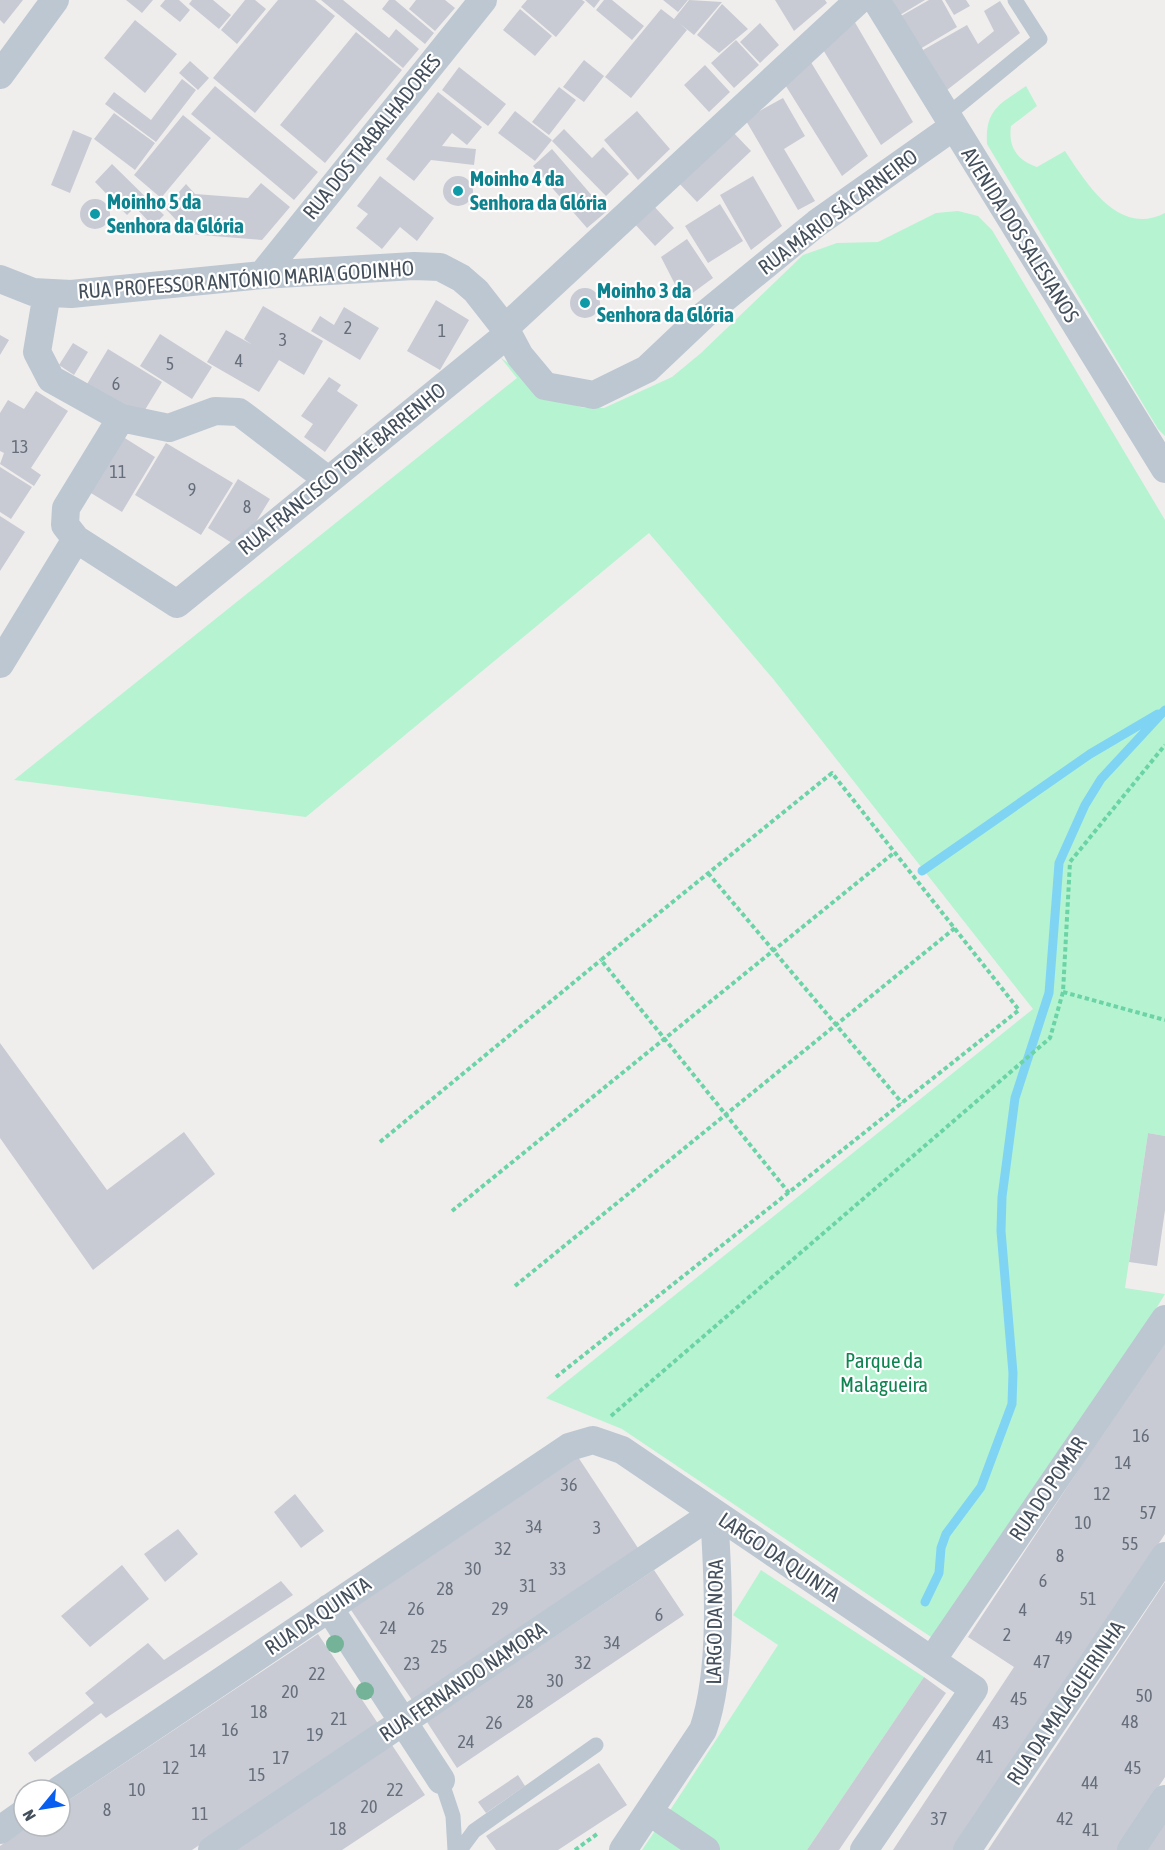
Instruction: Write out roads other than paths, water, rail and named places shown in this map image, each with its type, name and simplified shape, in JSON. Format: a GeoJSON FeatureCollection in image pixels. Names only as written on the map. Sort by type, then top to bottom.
{"type":"FeatureCollection","features":[{"type":"Feature","properties":{"kind":"street"},"geometry":{"type":"LineString","coordinates":[[0,75],[55,0]]}},
{"type":"Feature","properties":{"kind":"street","name":"RUA DOS TRABALHADORES"},"geometry":{"type":"LineString","coordinates":[[262,275],[483,0]]}},
{"type":"Feature","properties":{"kind":"street","name":"RUA FRANCISCO TOMÉ BARRENHO"},"geometry":{"type":"LineString","coordinates":[[76,539],[177,604],[328,480],[511,340],[860,0]]}},
{"type":"Feature","properties":{"kind":"street","name":"AVENIDA DOS SALESIANOS"},"geometry":{"type":"LineString","coordinates":[[876,0],[1165,470]]}},
{"type":"Feature","properties":{"kind":"street","name":"RUA MÁRIO SÁ CARNEIRO"},"geometry":{"type":"LineString","coordinates":[[511,340],[545,386],[594,395],[647,369],[703,316],[817,223],[950,121]]}},
{"type":"Feature","properties":{"kind":"street","name":"RUA PROFESSOR ANTÓNIO MARIA GODINHO"},"geometry":{"type":"LineString","coordinates":[[0,279],[25,290],[71,294],[262,275],[414,266],[440,267],[461,278],[476,291],[511,340]]}},
{"type":"Feature","properties":{"kind":"street"},"geometry":{"type":"LineString","coordinates":[[47,293],[37,352],[51,379],[121,418],[169,428],[215,411],[239,412],[328,480]]}},
{"type":"Feature","properties":{"kind":"street"},"geometry":{"type":"LineString","coordinates":[[0,664],[76,539],[65,525],[66,508],[121,418]]}},
{"type":"Feature","properties":{"kind":"street","name":"RUA DO POMAR"},"geometry":{"type":"LineString","coordinates":[[932,1660],[1165,1319]]}},
{"type":"Feature","properties":{"kind":"street","name":"LARGO DA QUINTA"},"geometry":{"type":"LineString","coordinates":[[579,1444],[593,1440],[622,1450],[974,1689],[864,1850]]}},
{"type":"Feature","properties":{"kind":"street","name":"RUA DA QUINTA"},"geometry":{"type":"LineString","coordinates":[[72,1781],[569,1447],[579,1444]]}},
{"type":"Feature","properties":{"kind":"street","name":"RUA FERNANDO NAMORA"},"geometry":{"type":"LineString","coordinates":[[212,1850],[714,1513]]}},
{"type":"Feature","properties":{"kind":"street","name":"LARGO DA NORA"},"geometry":{"type":"LineString","coordinates":[[623,1850],[703,1730],[711,1708],[716,1683],[714,1513]]}},
{"type":"Feature","properties":{"kind":"street","name":"RUA DA MALAGUEIRINHA"},"geometry":{"type":"LineString","coordinates":[[968,1850],[1165,1556]]}},
{"type":"Feature","properties":{"kind":"street"},"geometry":{"type":"LineString","coordinates":[[329,1608],[441,1780]]}},
{"type":"Feature","properties":{"kind":"street"},"geometry":{"type":"LineString","coordinates":[[1131,1850],[1165,1799]]}},
{"type":"Feature","properties":{"kind":"street"},"geometry":{"type":"LineString","coordinates":[[663,1821],[706,1850]]}},
{"type":"Feature","properties":{"kind":"lane"},"geometry":{"type":"LineString","coordinates":[[950,121],[1040,39],[1015,0]]}},
{"type":"Feature","properties":{"kind":"lane"},"geometry":{"type":"LineString","coordinates":[[460,1850],[474,1831],[596,1745]]}},
{"type":"Feature","properties":{"kind":"lane"},"geometry":{"type":"LineString","coordinates":[[441,1780],[453,1816],[455,1850]]}},
{"type":"Feature","properties":{"kind":"waterway"},"geometry":{"type":"LineString","coordinates":[[925,1602],[939,1573],[941,1548],[946,1534],[981,1487],[1012,1404],[1013,1373],[1001,1231],[1002,1197],[1015,1098],[1049,993],[1059,863],[1085,805],[1101,779],[1165,710]]}},
{"type":"Feature","properties":{"kind":"waterway"},"geometry":{"type":"LineString","coordinates":[[922,871],[1090,754],[1158,714]]}},
{"type":"Feature","properties":{"kind":"place","name":"Moinho 4 da Senhora da Glória"},"geometry":{"type":"Point","coordinates":[458,191]}},
{"type":"Feature","properties":{"kind":"place","name":"Moinho 5 da Senhora da Glória"},"geometry":{"type":"Point","coordinates":[95,214]}},
{"type":"Feature","properties":{"kind":"place","name":"Moinho 3 da Senhora da Glória"},"geometry":{"type":"Point","coordinates":[585,303]}},
{"type":"Feature","properties":{"kind":"park label","name":"Parque da Malagueira"},"geometry":{"type":"Point","coordinates":[884,1373]}}]}
